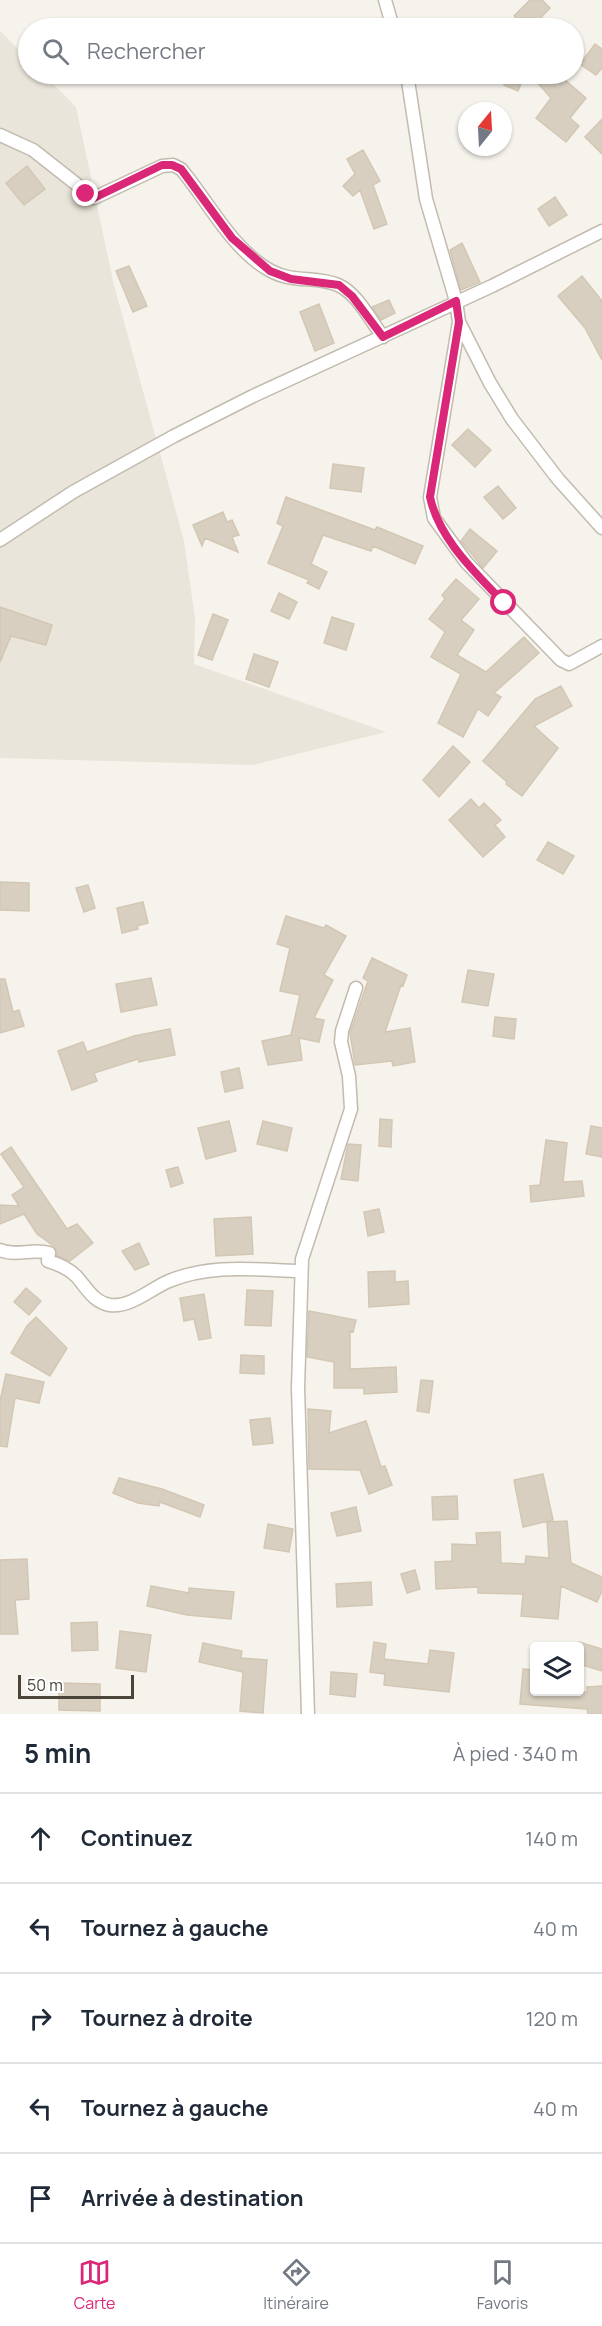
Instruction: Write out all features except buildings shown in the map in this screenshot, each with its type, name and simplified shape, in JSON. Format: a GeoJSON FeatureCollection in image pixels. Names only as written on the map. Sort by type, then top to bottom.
{"type":"FeatureCollection","features":[{"type":"Feature","properties":{"kind":"street"},"geometry":{"type":"LineString","coordinates":[[385,0],[390,18]]}},
{"type":"Feature","properties":{"kind":"street"},"geometry":{"type":"LineString","coordinates":[[408,84],[431,224],[456,301],[459,322],[430,497],[434,518],[466,562],[561,660],[569,664],[602,646]]}},
{"type":"Feature","properties":{"kind":"street"},"geometry":{"type":"LineString","coordinates":[[0,135],[33,150],[94,198],[162,165],[172,165],[181,169],[232,238],[270,271],[291,279],[339,285],[352,296],[383,337]]}},
{"type":"Feature","properties":{"kind":"street"},"geometry":{"type":"LineString","coordinates":[[0,540],[73,492],[174,436],[253,396],[383,337],[602,231]]}},
{"type":"Feature","properties":{"kind":"street"},"geometry":{"type":"LineString","coordinates":[[459,322],[490,383],[512,419],[546,465],[602,528]]}},
{"type":"Feature","properties":{"kind":"street"},"geometry":{"type":"LineString","coordinates":[[308,1714],[298,1388],[301,1271],[306,1239],[351,1109],[349,1076],[341,1042],[342,1031],[356,988]]}},
{"type":"Feature","properties":{"kind":"street"},"geometry":{"type":"LineString","coordinates":[[0,1250],[19,1254],[34,1251],[49,1253],[48,1261],[75,1275],[99,1302],[112,1305],[127,1303],[170,1281],[197,1273],[232,1267],[301,1271]]}},
{"type":"Feature","properties":{"kind":"shaded area"},"geometry":{"type":"Polygon","coordinates":[[[0,31],[18,49],[18,84],[53,84],[76,107],[114,285],[184,541],[195,618],[194,664],[386,732],[253,765],[0,758],[0,31]]]}},
{"type":"Feature","properties":{"kind":"route"},"geometry":{"type":"LineString","coordinates":[[86,194],[94,198],[104,195],[162,165],[172,165],[181,169],[232,238],[270,271],[291,279],[339,285],[352,296],[383,337],[456,301],[459,322],[430,497],[434,518],[466,562],[504,603]]}}]}
